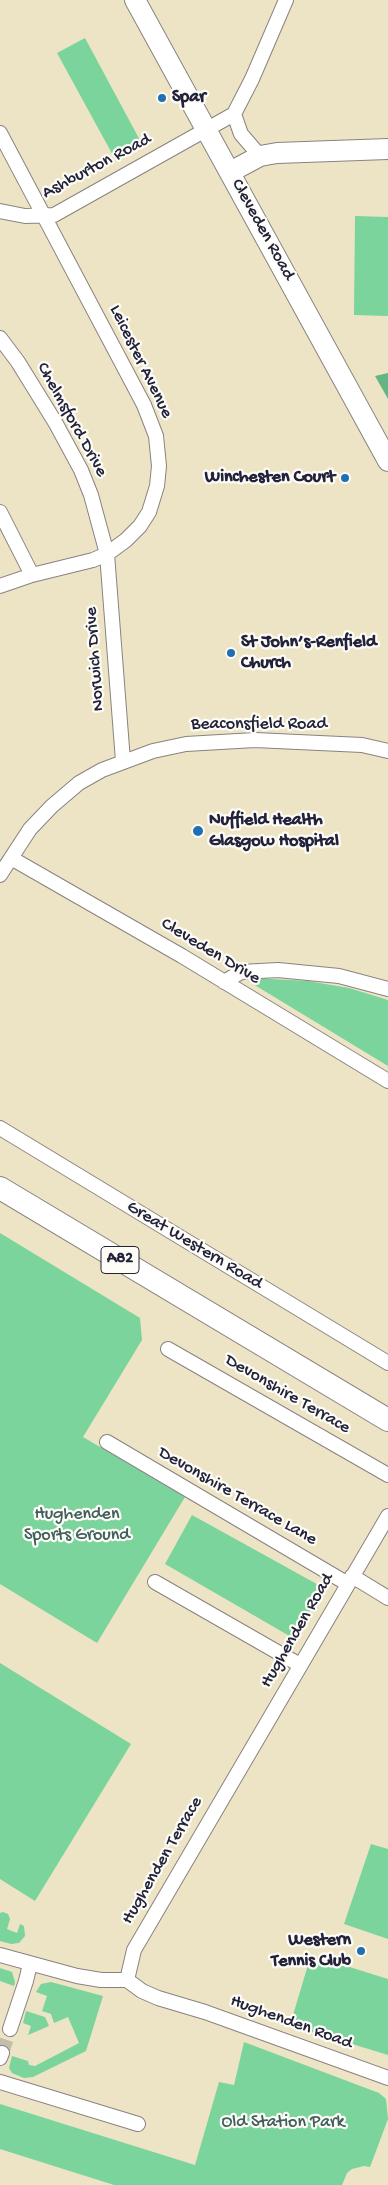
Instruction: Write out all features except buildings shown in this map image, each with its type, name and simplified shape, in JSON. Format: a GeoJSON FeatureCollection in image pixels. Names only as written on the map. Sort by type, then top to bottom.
{"type":"FeatureCollection","features":[{"type":"Feature","properties":{"kind":"main road","name":"A82"},"geometry":{"type":"LineString","coordinates":[[0,1188],[388,1420]]}},
{"type":"Feature","properties":{"kind":"street","name":"Cleveden Road"},"geometry":{"type":"LineString","coordinates":[[135,0],[388,461]]}},
{"type":"Feature","properties":{"kind":"street"},"geometry":{"type":"LineString","coordinates":[[260,156],[241,134],[234,114],[252,79],[286,0]]}},
{"type":"Feature","properties":{"kind":"street","name":"Ashburton Road"},"geometry":{"type":"LineString","coordinates":[[0,211],[25,216],[54,215],[234,114]]}},
{"type":"Feature","properties":{"kind":"street","name":"Leicester Avenue"},"geometry":{"type":"LineString","coordinates":[[0,133],[144,405],[156,436],[159,466],[157,486],[149,512],[140,526],[107,554],[77,566],[32,575],[0,586]]}},
{"type":"Feature","properties":{"kind":"street"},"geometry":{"type":"LineString","coordinates":[[230,172],[260,156],[297,151],[388,149]]}},
{"type":"Feature","properties":{"kind":"street","name":"Chelmsford Drive"},"geometry":{"type":"LineString","coordinates":[[0,338],[26,375],[81,470],[91,495],[107,554]]}},
{"type":"Feature","properties":{"kind":"street"},"geometry":{"type":"LineString","coordinates":[[0,512],[32,575]]}},
{"type":"Feature","properties":{"kind":"street","name":"Norwich Drive"},"geometry":{"type":"LineString","coordinates":[[107,554],[123,761]]}},
{"type":"Feature","properties":{"kind":"street","name":"Beaconsfield Road"},"geometry":{"type":"LineString","coordinates":[[0,875],[30,829],[52,806],[102,770],[123,761],[186,744],[226,741],[255,740],[362,745],[388,751]]}},
{"type":"Feature","properties":{"kind":"street","name":"Cleveden Drive"},"geometry":{"type":"LineString","coordinates":[[11,858],[224,982],[388,1081]]}},
{"type":"Feature","properties":{"kind":"street"},"geometry":{"type":"LineString","coordinates":[[224,982],[241,972],[278,970],[339,976],[388,989]]}},
{"type":"Feature","properties":{"kind":"street","name":"Great Western Road"},"geometry":{"type":"LineString","coordinates":[[0,1128],[388,1363]]}},
{"type":"Feature","properties":{"kind":"street","name":"Devonshire Terrace"},"geometry":{"type":"LineString","coordinates":[[168,1349],[388,1475]]}},
{"type":"Feature","properties":{"kind":"street","name":"Devonshire Terrace Lane"},"geometry":{"type":"LineString","coordinates":[[107,1442],[350,1580],[388,1598]]}},
{"type":"Feature","properties":{"kind":"street","name":"Hughenden Road"},"geometry":{"type":"LineString","coordinates":[[241,1766],[388,1516]]}},
{"type":"Feature","properties":{"kind":"street"},"geometry":{"type":"LineString","coordinates":[[155,1582],[300,1665]]}},
{"type":"Feature","properties":{"kind":"street","name":"Hughenden Terrace"},"geometry":{"type":"LineString","coordinates":[[127,1980],[134,1950],[241,1766]]}},
{"type":"Feature","properties":{"kind":"street"},"geometry":{"type":"LineString","coordinates":[[0,1955],[30,1964],[101,1980],[127,1980]]}},
{"type":"Feature","properties":{"kind":"street"},"geometry":{"type":"LineString","coordinates":[[10,2029],[30,1964]]}},
{"type":"Feature","properties":{"kind":"street","name":"Hughenden Road"},"geometry":{"type":"LineString","coordinates":[[127,1980],[142,1991],[158,1998],[205,2012],[388,2078]]}},
{"type":"Feature","properties":{"kind":"street"},"geometry":{"type":"LineString","coordinates":[[0,2082],[138,2124]]}},
{"type":"Feature","properties":{"kind":"green space"},"geometry":{"type":"Polygon","coordinates":[[[85,38],[142,144],[115,159],[57,53],[85,38]]]}},
{"type":"Feature","properties":{"kind":"green space"},"geometry":{"type":"Polygon","coordinates":[[[355,216],[388,217],[388,316],[354,315],[355,216]]]}},
{"type":"Feature","properties":{"kind":"green space"},"geometry":{"type":"Polygon","coordinates":[[[388,373],[388,399],[375,376],[388,373]]]}},
{"type":"Feature","properties":{"kind":"green space"},"geometry":{"type":"Polygon","coordinates":[[[253,978],[308,981],[349,988],[388,1000],[388,1066],[248,981],[253,978]]]}},
{"type":"Feature","properties":{"kind":"green space","name":"Hughenden Sports Ground"},"geometry":{"type":"Polygon","coordinates":[[[0,1233],[140,1318],[142,1340],[83,1437],[185,1497],[97,1643],[0,1584],[0,1233]]]}},
{"type":"Feature","properties":{"kind":"green space"},"geometry":{"type":"Polygon","coordinates":[[[192,1515],[324,1588],[293,1638],[165,1564],[192,1515]]]}},
{"type":"Feature","properties":{"kind":"green space"},"geometry":{"type":"Polygon","coordinates":[[[0,1663],[131,1744],[35,1901],[0,1879],[0,1663]]]}},
{"type":"Feature","properties":{"kind":"green space"},"geometry":{"type":"Polygon","coordinates":[[[371,1844],[388,1849],[388,1939],[344,1924],[371,1844]]]}},
{"type":"Feature","properties":{"kind":"green space"},"geometry":{"type":"Polygon","coordinates":[[[0,1913],[8,1914],[10,1919],[7,1929],[17,1933],[20,1924],[24,1926],[25,1936],[19,1943],[11,1944],[0,1941],[0,1913]]]}},
{"type":"Feature","properties":{"kind":"green space"},"geometry":{"type":"Polygon","coordinates":[[[311,1955],[388,1979],[388,2055],[290,2025],[311,1955]]]}},
{"type":"Feature","properties":{"kind":"green space"},"geometry":{"type":"Polygon","coordinates":[[[0,1968],[12,1972],[15,1982],[14,1986],[0,1981],[0,1968]]]}},
{"type":"Feature","properties":{"kind":"green space"},"geometry":{"type":"Polygon","coordinates":[[[51,1982],[103,1996],[86,2051],[33,2077],[24,2078],[12,2073],[9,2068],[12,2056],[28,2061],[29,2065],[35,2066],[79,2043],[68,2017],[54,2023],[51,2014],[42,2011],[47,1996],[36,1992],[41,1984],[51,1982]]]}},
{"type":"Feature","properties":{"kind":"green space"},"geometry":{"type":"Polygon","coordinates":[[[26,2011],[45,2017],[49,2026],[28,2035],[31,2026],[23,2023],[26,2011]]]}},
{"type":"Feature","properties":{"kind":"green space","name":"Old Station Park"},"geometry":{"type":"Polygon","coordinates":[[[244,2042],[379,2093],[386,2099],[388,2119],[370,2167],[364,2166],[352,2169],[347,2173],[342,2185],[114,2185],[0,2149],[0,2104],[195,2165],[219,2082],[234,2085],[244,2042]]]}},
{"type":"Feature","properties":{"kind":"tunnel"},"geometry":{"type":"LineString","coordinates":[[2,2053],[10,2029]]}},
{"type":"Feature","properties":{"kind":"place","name":"Spar"},"geometry":{"type":"Point","coordinates":[162,98]}},
{"type":"Feature","properties":{"kind":"place","name":"Winchesten Court"},"geometry":{"type":"Point","coordinates":[345,478]}},
{"type":"Feature","properties":{"kind":"place","name":"St John’s-Renfield Church"},"geometry":{"type":"Point","coordinates":[231,653]}},
{"type":"Feature","properties":{"kind":"place","name":"Nuffield Health Glasgow Hospital"},"geometry":{"type":"Point","coordinates":[198,831]}},
{"type":"Feature","properties":{"kind":"place","name":"Western Tennis Club"},"geometry":{"type":"Point","coordinates":[361,1951]}}]}
